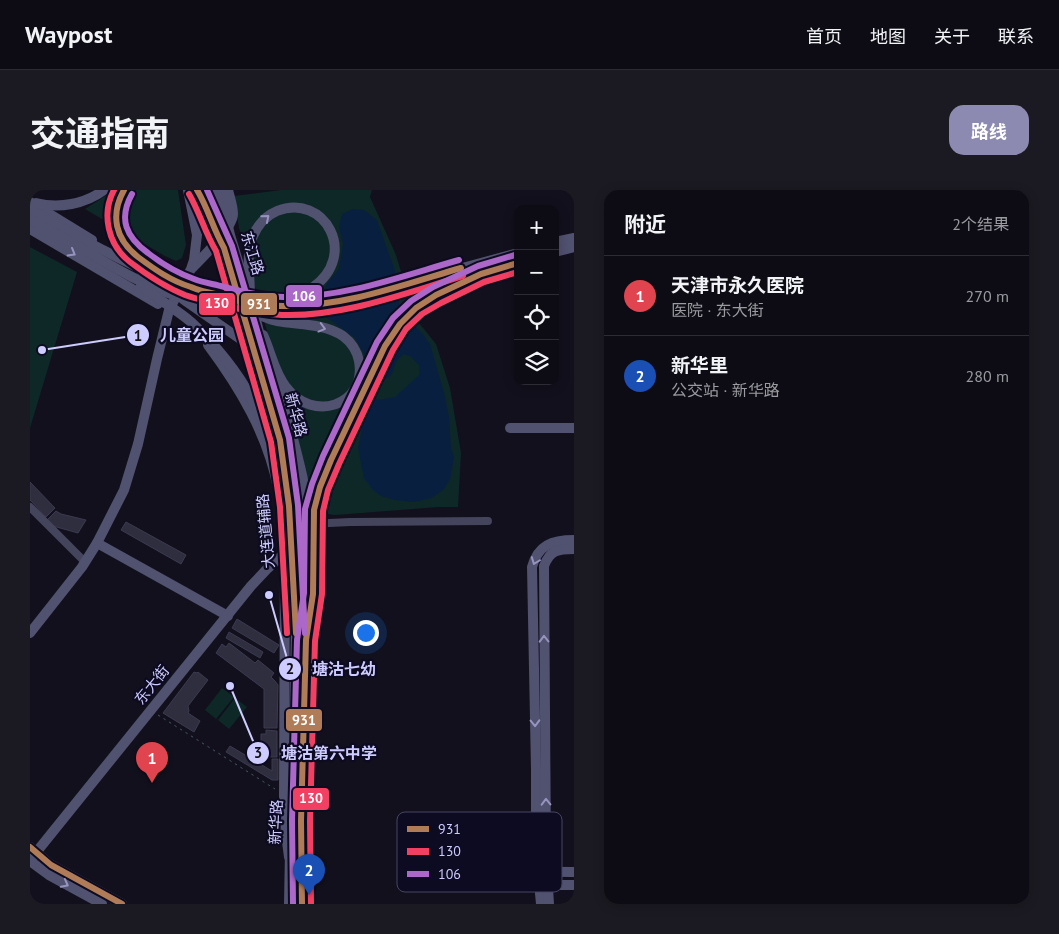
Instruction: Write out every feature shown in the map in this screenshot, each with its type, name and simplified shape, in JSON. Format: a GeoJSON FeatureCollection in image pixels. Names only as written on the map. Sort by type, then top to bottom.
{"type":"FeatureCollection","features":[{"type":"Feature","properties":{"kind":"main road"},"geometry":{"type":"LineString","coordinates":[[32,205],[66,205],[92,198],[104,190]]}},
{"type":"Feature","properties":{"kind":"main road"},"geometry":{"type":"LineString","coordinates":[[124,190],[118,201],[115,214],[118,231],[128,247],[141,259],[178,283]]}},
{"type":"Feature","properties":{"kind":"main road"},"geometry":{"type":"LineString","coordinates":[[30,633],[86,560],[97,543],[124,490],[138,444],[169,310],[194,260],[197,236],[188,190]]}},
{"type":"Feature","properties":{"kind":"main road"},"geometry":{"type":"LineString","coordinates":[[197,190],[224,248]]}},
{"type":"Feature","properties":{"kind":"main road","name":"东江路"},"geometry":{"type":"LineString","coordinates":[[210,190],[224,248],[254,322]]}},
{"type":"Feature","properties":{"kind":"main road","name":"东江路"},"geometry":{"type":"LineString","coordinates":[[219,190],[230,235],[253,300],[254,322]]}},
{"type":"Feature","properties":{"kind":"main road"},"geometry":{"type":"LineString","coordinates":[[191,268],[208,251],[232,221],[233,212],[228,190]]}},
{"type":"Feature","properties":{"kind":"main road"},"geometry":{"type":"LineString","coordinates":[[32,205],[137,266],[158,276],[215,294],[282,306],[336,302],[514,254]]}},
{"type":"Feature","properties":{"kind":"main road"},"geometry":{"type":"LineString","coordinates":[[32,205],[79,231],[248,344],[266,360],[277,382],[308,504],[311,644],[307,808],[302,857]]}},
{"type":"Feature","properties":{"kind":"main road"},"geometry":{"type":"LineString","coordinates":[[289,207],[306,209],[319,216],[329,228],[335,243],[335,253],[328,273],[311,289],[297,295],[253,300],[248,259],[252,239],[260,223],[273,212],[289,207]]}},
{"type":"Feature","properties":{"kind":"main road"},"geometry":{"type":"LineString","coordinates":[[30,218],[133,278],[161,290],[197,303],[232,312],[254,322],[276,321],[322,327],[334,331],[344,337],[355,350],[359,360],[359,376],[352,392],[344,400],[324,407],[310,405],[298,399],[282,382],[265,339],[254,322]]}},
{"type":"Feature","properties":{"kind":"main road","name":"大连道辅路"},"geometry":{"type":"LineString","coordinates":[[30,228],[169,310],[191,327],[209,345],[242,395],[262,435],[278,488],[284,528],[284,795],[285,826],[289,856]]}},
{"type":"Feature","properties":{"kind":"main road"},"geometry":{"type":"LineString","coordinates":[[559,241],[574,238]]}},
{"type":"Feature","properties":{"kind":"main road"},"geometry":{"type":"LineString","coordinates":[[559,251],[574,247]]}},
{"type":"Feature","properties":{"kind":"main road"},"geometry":{"type":"LineString","coordinates":[[254,322],[346,308],[514,264]]}},
{"type":"Feature","properties":{"kind":"main road"},"geometry":{"type":"LineString","coordinates":[[306,640],[313,594],[313,520],[316,500],[331,460],[385,346],[396,328],[414,309],[434,295],[483,273]]}},
{"type":"Feature","properties":{"kind":"main road"},"geometry":{"type":"LineString","coordinates":[[133,278],[192,323],[214,345],[231,366],[257,410],[285,482]]}},
{"type":"Feature","properties":{"kind":"main road","name":"新华路"},"geometry":{"type":"LineString","coordinates":[[254,322],[280,440],[291,535],[296,628],[297,821],[302,857],[302,904]]}},
{"type":"Feature","properties":{"kind":"main road","name":"新华路"},"geometry":{"type":"LineString","coordinates":[[254,322],[290,447],[304,540],[306,640],[297,821],[289,856],[289,904]]}},
{"type":"Feature","properties":{"kind":"main road"},"geometry":{"type":"LineString","coordinates":[[510,428],[574,428]]}},
{"type":"Feature","properties":{"kind":"main road"},"geometry":{"type":"LineString","coordinates":[[536,812],[532,567],[535,557],[548,544],[574,540]]}},
{"type":"Feature","properties":{"kind":"main road"},"geometry":{"type":"LineString","coordinates":[[97,543],[228,616]]}},
{"type":"Feature","properties":{"kind":"main road","name":"东大街"},"geometry":{"type":"LineString","coordinates":[[32,855],[267,568],[285,553],[309,544]]}},
{"type":"Feature","properties":{"kind":"main road"},"geometry":{"type":"LineString","coordinates":[[546,812],[544,566],[547,557],[553,552],[561,549],[574,549]]}},
{"type":"Feature","properties":{"kind":"main road"},"geometry":{"type":"LineString","coordinates":[[32,855],[49,875],[102,904]]}},
{"type":"Feature","properties":{"kind":"main road"},"geometry":{"type":"LineString","coordinates":[[32,855],[122,904]]}},
{"type":"Feature","properties":{"kind":"street"},"geometry":{"type":"LineString","coordinates":[[30,507],[82,560],[86,560]]}},
{"type":"Feature","properties":{"kind":"street"},"geometry":{"type":"LineString","coordinates":[[284,528],[309,524],[350,522],[488,521]]}},
{"type":"Feature","properties":{"kind":"path"},"geometry":{"type":"LineString","coordinates":[[151,711],[284,795]]}},
{"type":"Feature","properties":{"kind":"green space"},"geometry":{"type":"Polygon","coordinates":[[[112,190],[178,190],[186,245],[182,258],[176,261],[165,256],[85,209],[112,190]]]}},
{"type":"Feature","properties":{"kind":"green space"},"geometry":{"type":"Polygon","coordinates":[[[281,190],[372,190],[370,197],[396,255],[415,318],[436,344],[450,388],[461,453],[458,507],[336,515],[322,512],[313,501],[239,228],[234,196],[281,190]]]}},
{"type":"Feature","properties":{"kind":"green space"},"geometry":{"type":"Polygon","coordinates":[[[30,247],[77,272],[30,428],[30,247]]]}},
{"type":"Feature","properties":{"kind":"green space"},"geometry":{"type":"Polygon","coordinates":[[[222,688],[234,697],[216,719],[205,710],[222,688]]]}},
{"type":"Feature","properties":{"kind":"green space"},"geometry":{"type":"Polygon","coordinates":[[[235,698],[247,707],[229,729],[218,720],[235,698]]]}},
{"type":"Feature","properties":{"kind":"water"},"geometry":{"type":"Polygon","coordinates":[[[353,209],[364,210],[377,220],[395,271],[399,304],[430,344],[444,393],[449,417],[451,448],[454,457],[450,479],[444,489],[432,498],[414,502],[381,496],[373,490],[364,478],[358,448],[365,413],[367,367],[364,354],[355,338],[327,318],[324,292],[326,285],[339,269],[343,244],[339,227],[342,214],[353,209]],[[403,354],[396,362],[392,374],[373,393],[377,400],[395,397],[419,375],[419,365],[410,356],[403,354]]]}},
{"type":"Feature","properties":{"kind":"building"},"geometry":{"type":"Polygon","coordinates":[[[30,482],[55,508],[46,517],[30,500],[30,482]]]}},
{"type":"Feature","properties":{"kind":"building"},"geometry":{"type":"Polygon","coordinates":[[[56,511],[86,520],[78,533],[53,526],[47,520],[56,511]]]}},
{"type":"Feature","properties":{"kind":"building"},"geometry":{"type":"Polygon","coordinates":[[[126,522],[186,555],[181,564],[121,530],[126,522]]]}},
{"type":"Feature","properties":{"kind":"building"},"geometry":{"type":"Polygon","coordinates":[[[237,619],[279,645],[274,653],[232,628],[237,619]]]}},
{"type":"Feature","properties":{"kind":"building"},"geometry":{"type":"Polygon","coordinates":[[[229,632],[263,652],[260,658],[226,638],[229,632]]]}},
{"type":"Feature","properties":{"kind":"building"},"geometry":{"type":"Polygon","coordinates":[[[229,643],[255,663],[258,660],[274,673],[271,677],[278,685],[277,728],[264,728],[264,689],[216,653],[222,644],[226,647],[229,643]]]}},
{"type":"Feature","properties":{"kind":"building"},"geometry":{"type":"Polygon","coordinates":[[[194,672],[198,672],[208,680],[188,706],[188,713],[200,721],[194,732],[163,713],[194,672]]]}},
{"type":"Feature","properties":{"kind":"building"},"geometry":{"type":"Polygon","coordinates":[[[266,730],[277,731],[277,757],[261,757],[261,734],[266,734],[266,730]]]}},
{"type":"Feature","properties":{"kind":"building"},"geometry":{"type":"Polygon","coordinates":[[[230,746],[272,771],[272,759],[278,759],[278,780],[272,780],[226,752],[230,746]]]}},
{"type":"Feature","properties":{"kind":"transit line","name":"130"},"geometry":{"type":"LineString","coordinates":[[114,190],[108,209],[109,229],[116,247],[122,255],[143,272],[170,288],[189,296],[218,304],[250,311],[282,315],[305,315],[374,303],[463,276]]}},
{"type":"Feature","properties":{"kind":"transit line","name":"931"},"geometry":{"type":"LineString","coordinates":[[124,190],[117,208],[116,217],[120,234],[130,250],[150,266],[170,278],[209,293],[267,305],[283,306],[328,303],[373,294],[461,268]]}},
{"type":"Feature","properties":{"kind":"transit line","name":"931"},"geometry":{"type":"LineString","coordinates":[[197,190],[224,248],[280,440],[289,506],[296,633]]}},
{"type":"Feature","properties":{"kind":"transit line","name":"106"},"geometry":{"type":"LineString","coordinates":[[207,190],[232,246],[289,438],[298,505],[305,633]]}},
{"type":"Feature","properties":{"kind":"transit line","name":"106"},"geometry":{"type":"LineString","coordinates":[[132,194],[125,212],[126,227],[140,247],[164,264],[188,277],[253,294],[284,297],[329,294],[373,285],[459,260]]}},
{"type":"Feature","properties":{"kind":"transit line","name":"130"},"geometry":{"type":"LineString","coordinates":[[189,194],[216,251],[271,442],[280,507],[287,633]]}},
{"type":"Feature","properties":{"kind":"transit line","name":"106"},"geometry":{"type":"LineString","coordinates":[[293,904],[292,821],[297,640],[304,593],[305,509],[312,484],[323,456],[377,342],[393,318],[411,301],[433,287],[478,266],[514,255]]}},
{"type":"Feature","properties":{"kind":"transit line","name":"931"},"geometry":{"type":"LineString","coordinates":[[302,904],[301,821],[306,640],[313,594],[314,510],[320,487],[385,346],[400,324],[416,308],[436,295],[481,274],[514,264]]}},
{"type":"Feature","properties":{"kind":"transit line","name":"130"},"geometry":{"type":"LineString","coordinates":[[311,904],[310,821],[315,641],[322,594],[323,511],[328,490],[393,350],[406,329],[422,314],[441,303],[484,282],[514,273]]}},
{"type":"Feature","properties":{"kind":"transit line","name":"931"},"geometry":{"type":"LineString","coordinates":[[30,847],[51,865],[122,904]]}},
{"type":"Feature","properties":{"kind":"place","name":"儿童公园"},"geometry":{"type":"Point","coordinates":[42,350]}},
{"type":"Feature","properties":{"kind":"place","name":"塘沽七幼"},"geometry":{"type":"Point","coordinates":[269,595]}},
{"type":"Feature","properties":{"kind":"place","name":"塘沽第六中学"},"geometry":{"type":"Point","coordinates":[230,686]}},
{"type":"Feature","properties":{"kind":"place","name":"天津市永久医院"},"geometry":{"type":"Point","coordinates":[152,783]}},
{"type":"Feature","properties":{"kind":"place","name":"新华里"},"geometry":{"type":"Point","coordinates":[309,895]}}]}
